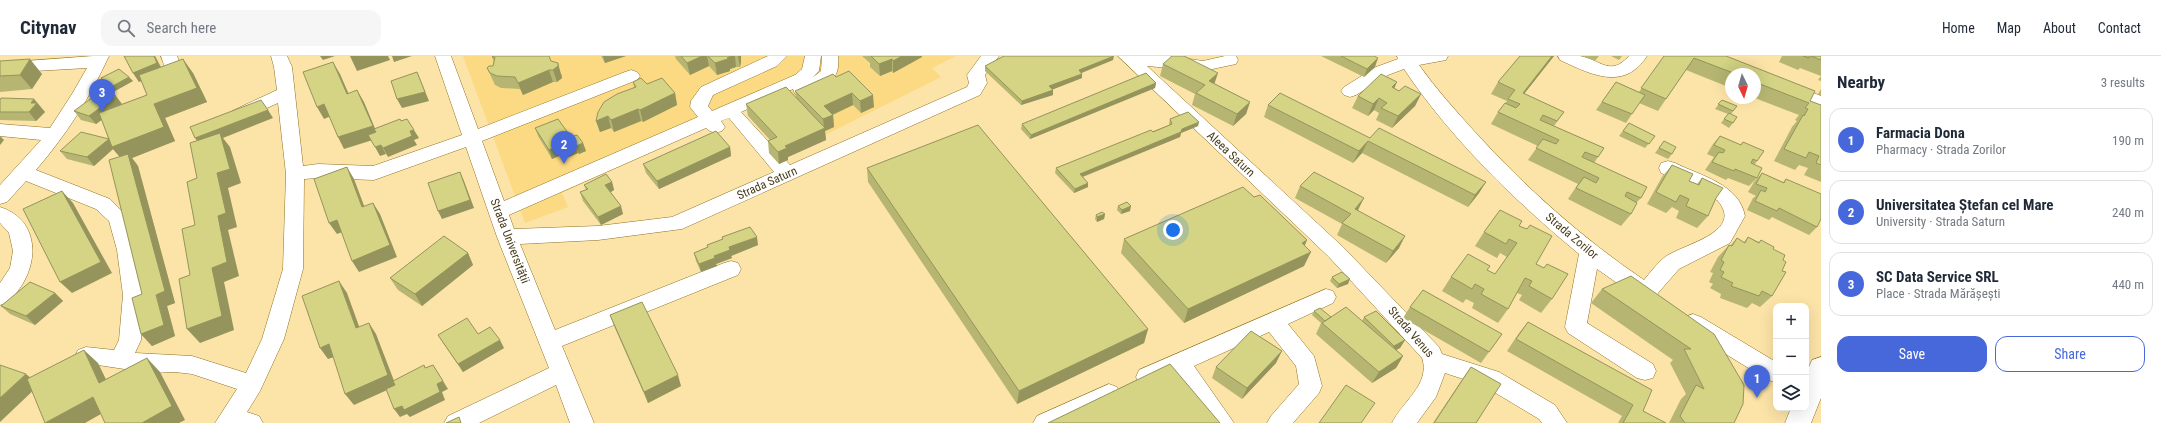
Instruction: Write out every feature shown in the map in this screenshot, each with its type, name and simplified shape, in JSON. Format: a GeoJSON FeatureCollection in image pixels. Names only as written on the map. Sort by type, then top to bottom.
{"type":"FeatureCollection","features":[{"type":"Feature","properties":{"kind":"main road"},"geometry":{"type":"LineString","coordinates":[[1809,394],[1821,367]]}},
{"type":"Feature","properties":{"kind":"main road"},"geometry":{"type":"LineString","coordinates":[[1798,423],[1802,411]]}},
{"type":"Feature","properties":{"kind":"street"},"geometry":{"type":"LineString","coordinates":[[158,82],[174,70],[169,56]]}},
{"type":"Feature","properties":{"kind":"street"},"geometry":{"type":"LineString","coordinates":[[237,421],[273,339],[293,269],[295,174],[283,68],[279,56]]}},
{"type":"Feature","properties":{"kind":"street","name":"Strada Universității"},"geometry":{"type":"LineString","coordinates":[[443,56],[498,212],[582,423]]}},
{"type":"Feature","properties":{"kind":"street"},"geometry":{"type":"LineString","coordinates":[[712,123],[699,107],[700,101],[707,91],[771,62],[779,56]]}},
{"type":"Feature","properties":{"kind":"street"},"geometry":{"type":"LineString","coordinates":[[632,165],[801,79],[810,71],[813,56]]}},
{"type":"Feature","properties":{"kind":"street"},"geometry":{"type":"LineString","coordinates":[[498,212],[712,123],[737,117],[827,77],[831,71],[830,56]]}},
{"type":"Feature","properties":{"kind":"street","name":"Strada Saturn"},"geometry":{"type":"LineString","coordinates":[[508,237],[598,233],[675,224],[974,91],[978,83],[976,74],[984,62],[991,56]]}},
{"type":"Feature","properties":{"kind":"street"},"geometry":{"type":"LineString","coordinates":[[1350,90],[1406,58],[1440,56]]}},
{"type":"Feature","properties":{"kind":"street"},"geometry":{"type":"LineString","coordinates":[[1566,56],[1610,73],[1622,72],[1631,67],[1639,56]]}},
{"type":"Feature","properties":{"kind":"street"},"geometry":{"type":"LineString","coordinates":[[1129,59],[1154,57],[1203,66],[1230,60]]}},
{"type":"Feature","properties":{"kind":"street","name":"Strada Zorilor"},"geometry":{"type":"LineString","coordinates":[[1406,58],[1444,108],[1492,164],[1590,252],[1671,309],[1773,371]]}},
{"type":"Feature","properties":{"kind":"street"},"geometry":{"type":"LineString","coordinates":[[0,68],[100,59]]}},
{"type":"Feature","properties":{"kind":"street"},"geometry":{"type":"LineString","coordinates":[[0,197],[24,173],[56,135],[87,86],[100,59]]}},
{"type":"Feature","properties":{"kind":"street","name":"Aleea Saturn"},"geometry":{"type":"LineString","coordinates":[[1129,59],[1336,252]]}},
{"type":"Feature","properties":{"kind":"street"},"geometry":{"type":"LineString","coordinates":[[295,174],[325,171],[374,173],[472,138],[631,76]]}},
{"type":"Feature","properties":{"kind":"street"},"geometry":{"type":"LineString","coordinates":[[1761,78],[1821,103]]}},
{"type":"Feature","properties":{"kind":"street"},"geometry":{"type":"LineString","coordinates":[[223,122],[285,93]]}},
{"type":"Feature","properties":{"kind":"street"},"geometry":{"type":"LineString","coordinates":[[737,117],[787,174]]}},
{"type":"Feature","properties":{"kind":"street"},"geometry":{"type":"LineString","coordinates":[[0,130],[56,135]]}},
{"type":"Feature","properties":{"kind":"street"},"geometry":{"type":"LineString","coordinates":[[1646,292],[1672,263],[1723,238],[1735,216],[1733,205],[1724,194],[1668,168]]}},
{"type":"Feature","properties":{"kind":"street"},"geometry":{"type":"LineString","coordinates":[[24,173],[103,204],[118,218],[128,250],[133,295],[130,340],[121,360]]}},
{"type":"Feature","properties":{"kind":"street"},"geometry":{"type":"LineString","coordinates":[[0,214],[8,218],[16,226],[23,242],[25,257],[20,273],[0,297]]}},
{"type":"Feature","properties":{"kind":"street","name":"Strada Venus"},"geometry":{"type":"LineString","coordinates":[[1336,252],[1425,344],[1436,361],[1435,376],[1431,384],[1404,423]]}},
{"type":"Feature","properties":{"kind":"street"},"geometry":{"type":"LineString","coordinates":[[1590,252],[1576,327],[1645,371]]}},
{"type":"Feature","properties":{"kind":"street"},"geometry":{"type":"LineString","coordinates":[[549,342],[731,269]]}},
{"type":"Feature","properties":{"kind":"street"},"geometry":{"type":"LineString","coordinates":[[1045,423],[1326,297]]}},
{"type":"Feature","properties":{"kind":"street"},"geometry":{"type":"LineString","coordinates":[[1273,321],[1306,363],[1311,386],[1280,423]]}},
{"type":"Feature","properties":{"kind":"street"},"geometry":{"type":"LineString","coordinates":[[86,356],[152,364],[175,363],[192,365],[252,384]]}},
{"type":"Feature","properties":{"kind":"street"},"geometry":{"type":"LineString","coordinates":[[1436,361],[1491,379],[1547,412],[1555,423]]}},
{"type":"Feature","properties":{"kind":"street"},"geometry":{"type":"LineString","coordinates":[[1179,363],[1222,423]]}},
{"type":"Feature","properties":{"kind":"street"},"geometry":{"type":"LineString","coordinates":[[456,423],[561,372]]}},
{"type":"Feature","properties":{"kind":"shaded area"},"geometry":{"type":"Polygon","coordinates":[[[463,56],[956,56],[932,68],[941,77],[825,135],[783,93],[562,193],[568,207],[525,223],[463,56]]]}},
{"type":"Feature","properties":{"kind":"building"},"geometry":{"type":"Polygon","coordinates":[[[124,56],[154,56],[157,63],[133,73],[124,56]]]}},
{"type":"Feature","properties":{"kind":"building"},"geometry":{"type":"Polygon","coordinates":[[[549,56],[551,61],[558,63],[558,66],[553,70],[549,70],[518,83],[515,77],[497,76],[490,73],[487,68],[489,66],[493,66],[495,57],[492,57],[549,56]]]}},
{"type":"Feature","properties":{"kind":"building"},"geometry":{"type":"Polygon","coordinates":[[[681,56],[702,56],[687,63],[681,56]]]}},
{"type":"Feature","properties":{"kind":"building"},"geometry":{"type":"Polygon","coordinates":[[[708,56],[731,56],[727,58],[728,59],[715,63],[708,56]]]}},
{"type":"Feature","properties":{"kind":"building"},"geometry":{"type":"Polygon","coordinates":[[[871,56],[902,56],[893,61],[892,59],[879,64],[871,56]]]}},
{"type":"Feature","properties":{"kind":"building"},"geometry":{"type":"Polygon","coordinates":[[[1004,56],[1114,56],[1079,70],[1082,74],[1049,86],[1053,90],[1022,101],[985,66],[1004,56]]]}},
{"type":"Feature","properties":{"kind":"building"},"geometry":{"type":"Polygon","coordinates":[[[1172,56],[1184,56],[1218,73],[1209,81],[1250,102],[1237,114],[1196,93],[1205,85],[1163,64],[1172,56]]]}},
{"type":"Feature","properties":{"kind":"building"},"geometry":{"type":"Polygon","coordinates":[[[1341,56],[1374,56],[1378,58],[1367,69],[1341,56]]]}},
{"type":"Feature","properties":{"kind":"building"},"geometry":{"type":"Polygon","coordinates":[[[1520,56],[1552,56],[1523,93],[1564,112],[1557,121],[1543,115],[1540,120],[1604,148],[1598,157],[1585,152],[1582,157],[1647,187],[1641,198],[1627,192],[1625,196],[1637,203],[1631,214],[1576,188],[1584,177],[1596,183],[1599,178],[1536,148],[1543,139],[1556,144],[1559,140],[1498,112],[1505,103],[1516,108],[1520,104],[1508,99],[1515,90],[1498,82],[1520,56]]]}},
{"type":"Feature","properties":{"kind":"building"},"geometry":{"type":"Polygon","coordinates":[[[1664,56],[1726,56],[1757,68],[1725,68],[1725,70],[1694,58],[1666,99],[1641,88],[1664,56]]]}},
{"type":"Feature","properties":{"kind":"building"},"geometry":{"type":"Polygon","coordinates":[[[1811,56],[1821,56],[1821,60],[1811,56]]]}},
{"type":"Feature","properties":{"kind":"building"},"geometry":{"type":"Polygon","coordinates":[[[30,59],[20,75],[0,76],[0,61],[30,59]]]}},
{"type":"Feature","properties":{"kind":"building"},"geometry":{"type":"Polygon","coordinates":[[[183,59],[197,88],[154,104],[164,127],[112,147],[99,113],[147,95],[139,75],[183,59]]]}},
{"type":"Feature","properties":{"kind":"building"},"geometry":{"type":"Polygon","coordinates":[[[333,62],[347,94],[357,90],[373,126],[338,137],[324,104],[317,107],[303,72],[333,62]]]}},
{"type":"Feature","properties":{"kind":"building"},"geometry":{"type":"Polygon","coordinates":[[[119,69],[129,77],[111,87],[101,78],[119,69]]]}},
{"type":"Feature","properties":{"kind":"building"},"geometry":{"type":"Polygon","coordinates":[[[1761,70],[1815,91],[1810,101],[1821,105],[1821,165],[1816,163],[1819,156],[1809,152],[1806,158],[1784,149],[1803,115],[1804,116],[1808,109],[1805,108],[1809,103],[1761,84],[1761,70]]]}},
{"type":"Feature","properties":{"kind":"building"},"geometry":{"type":"Polygon","coordinates":[[[849,71],[873,95],[860,101],[852,93],[824,106],[833,115],[823,119],[795,91],[833,74],[836,77],[849,71]]]}},
{"type":"Feature","properties":{"kind":"building"},"geometry":{"type":"Polygon","coordinates":[[[417,72],[425,92],[397,99],[391,81],[417,72]]]}},
{"type":"Feature","properties":{"kind":"building"},"geometry":{"type":"Polygon","coordinates":[[[1146,73],[1156,83],[1031,135],[1022,124],[1146,73]]]}},
{"type":"Feature","properties":{"kind":"building"},"geometry":{"type":"Polygon","coordinates":[[[1381,74],[1397,82],[1392,87],[1399,91],[1405,86],[1421,94],[1398,116],[1381,108],[1387,103],[1379,98],[1373,104],[1358,96],[1381,74]]]}},
{"type":"Feature","properties":{"kind":"building"},"geometry":{"type":"Polygon","coordinates":[[[641,78],[647,84],[662,78],[675,93],[640,110],[638,109],[611,120],[608,116],[596,121],[598,112],[604,102],[617,94],[636,87],[633,82],[641,78]]]}},
{"type":"Feature","properties":{"kind":"building"},"geometry":{"type":"Polygon","coordinates":[[[1616,82],[1645,95],[1632,114],[1602,102],[1616,82]]]}},
{"type":"Feature","properties":{"kind":"building"},"geometry":{"type":"Polygon","coordinates":[[[786,87],[825,128],[785,146],[787,148],[778,152],[768,141],[777,137],[746,104],[786,87]]]}},
{"type":"Feature","properties":{"kind":"building"},"geometry":{"type":"Polygon","coordinates":[[[101,91],[116,96],[89,116],[74,111],[101,91]]]}},
{"type":"Feature","properties":{"kind":"building"},"geometry":{"type":"Polygon","coordinates":[[[1280,93],[1370,138],[1379,128],[1486,182],[1475,195],[1368,141],[1359,151],[1268,105],[1280,93]]]}},
{"type":"Feature","properties":{"kind":"building"},"geometry":{"type":"Polygon","coordinates":[[[1,98],[34,99],[31,103],[37,103],[29,112],[0,112],[1,98]]]}},
{"type":"Feature","properties":{"kind":"building"},"geometry":{"type":"Polygon","coordinates":[[[261,100],[268,110],[195,138],[190,127],[261,100]]]}},
{"type":"Feature","properties":{"kind":"building"},"geometry":{"type":"Polygon","coordinates":[[[1722,100],[1725,101],[1725,104],[1737,106],[1733,111],[1718,104],[1722,100]]]}},
{"type":"Feature","properties":{"kind":"building"},"geometry":{"type":"Polygon","coordinates":[[[1188,112],[1199,122],[1182,129],[1181,132],[1080,174],[1088,183],[1075,189],[1056,168],[1151,130],[1153,132],[1172,124],[1170,119],[1188,112]]]}},
{"type":"Feature","properties":{"kind":"building"},"geometry":{"type":"Polygon","coordinates":[[[1729,113],[1737,117],[1733,123],[1724,119],[1729,113]]]}},
{"type":"Feature","properties":{"kind":"building"},"geometry":{"type":"Polygon","coordinates":[[[400,119],[401,121],[407,119],[414,130],[410,131],[412,136],[383,148],[381,145],[375,147],[368,135],[376,132],[374,129],[400,119]]]}},
{"type":"Feature","properties":{"kind":"building"},"geometry":{"type":"Polygon","coordinates":[[[558,119],[571,137],[577,135],[583,143],[576,146],[575,144],[560,150],[558,146],[549,150],[535,128],[558,119]]]}},
{"type":"Feature","properties":{"kind":"building"},"geometry":{"type":"Polygon","coordinates":[[[1629,123],[1655,136],[1649,144],[1623,131],[1629,123]]]}},
{"type":"Feature","properties":{"kind":"building"},"geometry":{"type":"Polygon","coordinates":[[[978,125],[1148,329],[1019,391],[867,168],[978,125]]]}},
{"type":"Feature","properties":{"kind":"building"},"geometry":{"type":"Polygon","coordinates":[[[716,131],[730,147],[657,181],[643,164],[716,131]]]}},
{"type":"Feature","properties":{"kind":"building"},"geometry":{"type":"Polygon","coordinates":[[[81,132],[109,139],[87,157],[60,151],[81,132]]]}},
{"type":"Feature","properties":{"kind":"building"},"geometry":{"type":"Polygon","coordinates":[[[220,133],[230,169],[217,173],[226,213],[218,216],[227,262],[212,268],[222,316],[187,329],[179,279],[190,275],[182,229],[195,225],[187,182],[197,178],[190,143],[220,133]]]}},
{"type":"Feature","properties":{"kind":"building"},"geometry":{"type":"Polygon","coordinates":[[[1720,136],[1741,145],[1743,142],[1764,151],[1757,161],[1753,159],[1751,163],[1762,168],[1757,178],[1712,162],[1719,152],[1723,153],[1725,150],[1714,145],[1720,136]]]}},
{"type":"Feature","properties":{"kind":"building"},"geometry":{"type":"Polygon","coordinates":[[[1664,141],[1676,147],[1672,154],[1659,148],[1664,141]]]}},
{"type":"Feature","properties":{"kind":"building"},"geometry":{"type":"Polygon","coordinates":[[[128,154],[165,291],[156,295],[164,325],[141,334],[132,298],[142,294],[109,160],[128,154]]]}},
{"type":"Feature","properties":{"kind":"building"},"geometry":{"type":"Polygon","coordinates":[[[1672,165],[1693,174],[1689,181],[1699,185],[1702,178],[1723,188],[1716,198],[1708,216],[1686,206],[1689,199],[1680,195],[1676,202],[1656,192],[1672,165]]]}},
{"type":"Feature","properties":{"kind":"building"},"geometry":{"type":"Polygon","coordinates":[[[347,167],[362,207],[373,203],[390,245],[352,261],[337,220],[329,223],[314,179],[347,167]]]}},
{"type":"Feature","properties":{"kind":"building"},"geometry":{"type":"Polygon","coordinates":[[[460,172],[470,200],[438,211],[428,183],[460,172]]]}},
{"type":"Feature","properties":{"kind":"building"},"geometry":{"type":"Polygon","coordinates":[[[1314,172],[1364,198],[1355,209],[1405,236],[1393,251],[1342,223],[1351,214],[1300,186],[1314,172]]]}},
{"type":"Feature","properties":{"kind":"building"},"geometry":{"type":"Polygon","coordinates":[[[1762,173],[1784,183],[1786,179],[1821,194],[1821,219],[1817,227],[1779,208],[1777,211],[1755,201],[1761,190],[1765,192],[1767,188],[1756,184],[1762,173]]]}},
{"type":"Feature","properties":{"kind":"building"},"geometry":{"type":"Polygon","coordinates":[[[606,174],[612,182],[605,185],[621,206],[598,217],[580,192],[588,189],[584,185],[606,174]]]}},
{"type":"Feature","properties":{"kind":"building"},"geometry":{"type":"Polygon","coordinates":[[[1243,187],[1254,197],[1260,195],[1307,240],[1302,243],[1311,252],[1188,309],[1124,239],[1243,187]]]}},
{"type":"Feature","properties":{"kind":"building"},"geometry":{"type":"Polygon","coordinates":[[[62,191],[101,262],[60,282],[23,209],[62,191]]]}},
{"type":"Feature","properties":{"kind":"building"},"geometry":{"type":"Polygon","coordinates":[[[1127,202],[1131,206],[1122,210],[1118,206],[1127,202]]]}},
{"type":"Feature","properties":{"kind":"building"},"geometry":{"type":"Polygon","coordinates":[[[1500,210],[1522,221],[1519,226],[1527,229],[1530,225],[1552,236],[1536,264],[1544,268],[1547,264],[1568,274],[1552,299],[1529,286],[1532,281],[1525,278],[1508,309],[1481,294],[1484,289],[1475,284],[1472,289],[1451,277],[1468,254],[1490,266],[1487,270],[1495,274],[1517,243],[1509,239],[1506,244],[1484,232],[1500,210]]]}},
{"type":"Feature","properties":{"kind":"building"},"geometry":{"type":"Polygon","coordinates":[[[1102,212],[1105,214],[1097,217],[1096,215],[1102,212]]]}},
{"type":"Feature","properties":{"kind":"building"},"geometry":{"type":"Polygon","coordinates":[[[750,227],[757,237],[729,247],[730,250],[699,264],[694,253],[708,247],[707,245],[723,239],[722,237],[750,227]]]}},
{"type":"Feature","properties":{"kind":"building"},"geometry":{"type":"Polygon","coordinates":[[[444,236],[468,253],[415,294],[390,278],[444,236]]]}},
{"type":"Feature","properties":{"kind":"building"},"geometry":{"type":"Polygon","coordinates":[[[1748,237],[1759,243],[1761,240],[1774,247],[1773,249],[1785,255],[1783,260],[1786,262],[1782,271],[1786,272],[1772,296],[1762,291],[1759,296],[1731,286],[1733,283],[1721,277],[1724,272],[1720,270],[1724,262],[1721,260],[1729,245],[1732,246],[1737,238],[1745,243],[1748,237]]]}},
{"type":"Feature","properties":{"kind":"building"},"geometry":{"type":"Polygon","coordinates":[[[1342,272],[1350,279],[1339,284],[1332,277],[1342,272]]]}},
{"type":"Feature","properties":{"kind":"building"},"geometry":{"type":"Polygon","coordinates":[[[1631,276],[1714,334],[1744,385],[1743,404],[1734,423],[1685,423],[1680,416],[1696,385],[1704,389],[1684,349],[1691,349],[1602,289],[1631,276]]]}},
{"type":"Feature","properties":{"kind":"building"},"geometry":{"type":"Polygon","coordinates":[[[339,281],[356,328],[369,323],[388,375],[345,394],[329,344],[320,348],[302,296],[339,281]]]}},
{"type":"Feature","properties":{"kind":"building"},"geometry":{"type":"Polygon","coordinates":[[[30,282],[55,293],[26,316],[1,306],[30,282]]]}},
{"type":"Feature","properties":{"kind":"building"},"geometry":{"type":"Polygon","coordinates":[[[1423,290],[1502,334],[1489,352],[1410,307],[1423,290]]]}},
{"type":"Feature","properties":{"kind":"building"},"geometry":{"type":"Polygon","coordinates":[[[642,302],[678,375],[644,392],[610,315],[642,302]]]}},
{"type":"Feature","properties":{"kind":"building"},"geometry":{"type":"Polygon","coordinates":[[[1346,307],[1403,356],[1379,372],[1322,323],[1346,307]]]}},
{"type":"Feature","properties":{"kind":"building"},"geometry":{"type":"Polygon","coordinates":[[[1320,308],[1331,317],[1325,321],[1314,311],[1320,308]]]}},
{"type":"Feature","properties":{"kind":"building"},"geometry":{"type":"Polygon","coordinates":[[[1376,311],[1405,340],[1394,346],[1364,317],[1376,311]]]}},
{"type":"Feature","properties":{"kind":"building"},"geometry":{"type":"Polygon","coordinates":[[[467,318],[478,334],[490,327],[500,340],[458,364],[438,335],[467,318]]]}},
{"type":"Feature","properties":{"kind":"building"},"geometry":{"type":"Polygon","coordinates":[[[1528,322],[1652,390],[1643,411],[1666,423],[1623,423],[1633,405],[1516,339],[1528,322]]]}},
{"type":"Feature","properties":{"kind":"building"},"geometry":{"type":"Polygon","coordinates":[[[1251,331],[1282,351],[1247,388],[1216,367],[1251,331]]]}},
{"type":"Feature","properties":{"kind":"building"},"geometry":{"type":"Polygon","coordinates":[[[84,350],[99,383],[147,358],[172,406],[142,423],[105,423],[93,397],[45,423],[27,379],[84,350]]]}},
{"type":"Feature","properties":{"kind":"building"},"geometry":{"type":"Polygon","coordinates":[[[1170,364],[1220,423],[1048,423],[1170,364]]]}},
{"type":"Feature","properties":{"kind":"building"},"geometry":{"type":"Polygon","coordinates":[[[0,365],[26,374],[0,398],[0,365]]]}},
{"type":"Feature","properties":{"kind":"building"},"geometry":{"type":"Polygon","coordinates":[[[424,365],[425,368],[433,365],[443,381],[437,384],[440,392],[404,410],[402,406],[394,409],[386,389],[395,385],[393,381],[424,365]]]}},
{"type":"Feature","properties":{"kind":"building"},"geometry":{"type":"Polygon","coordinates":[[[1471,367],[1501,384],[1476,423],[1434,423],[1471,367]]]}},
{"type":"Feature","properties":{"kind":"building"},"geometry":{"type":"Polygon","coordinates":[[[1346,385],[1375,403],[1361,423],[1319,423],[1346,385]]]}},
{"type":"Feature","properties":{"kind":"building"},"geometry":{"type":"Polygon","coordinates":[[[459,417],[461,423],[446,423],[459,417]]]}},
{"type":"Feature","properties":{"kind":"place","name":"SC Data Service SRL"},"geometry":{"type":"Point","coordinates":[102,112]}},
{"type":"Feature","properties":{"kind":"place","name":"Universitatea Ștefan cel Mare"},"geometry":{"type":"Point","coordinates":[564,164]}},
{"type":"Feature","properties":{"kind":"place","name":"Farmacia Dona"},"geometry":{"type":"Point","coordinates":[1757,398]}}]}
